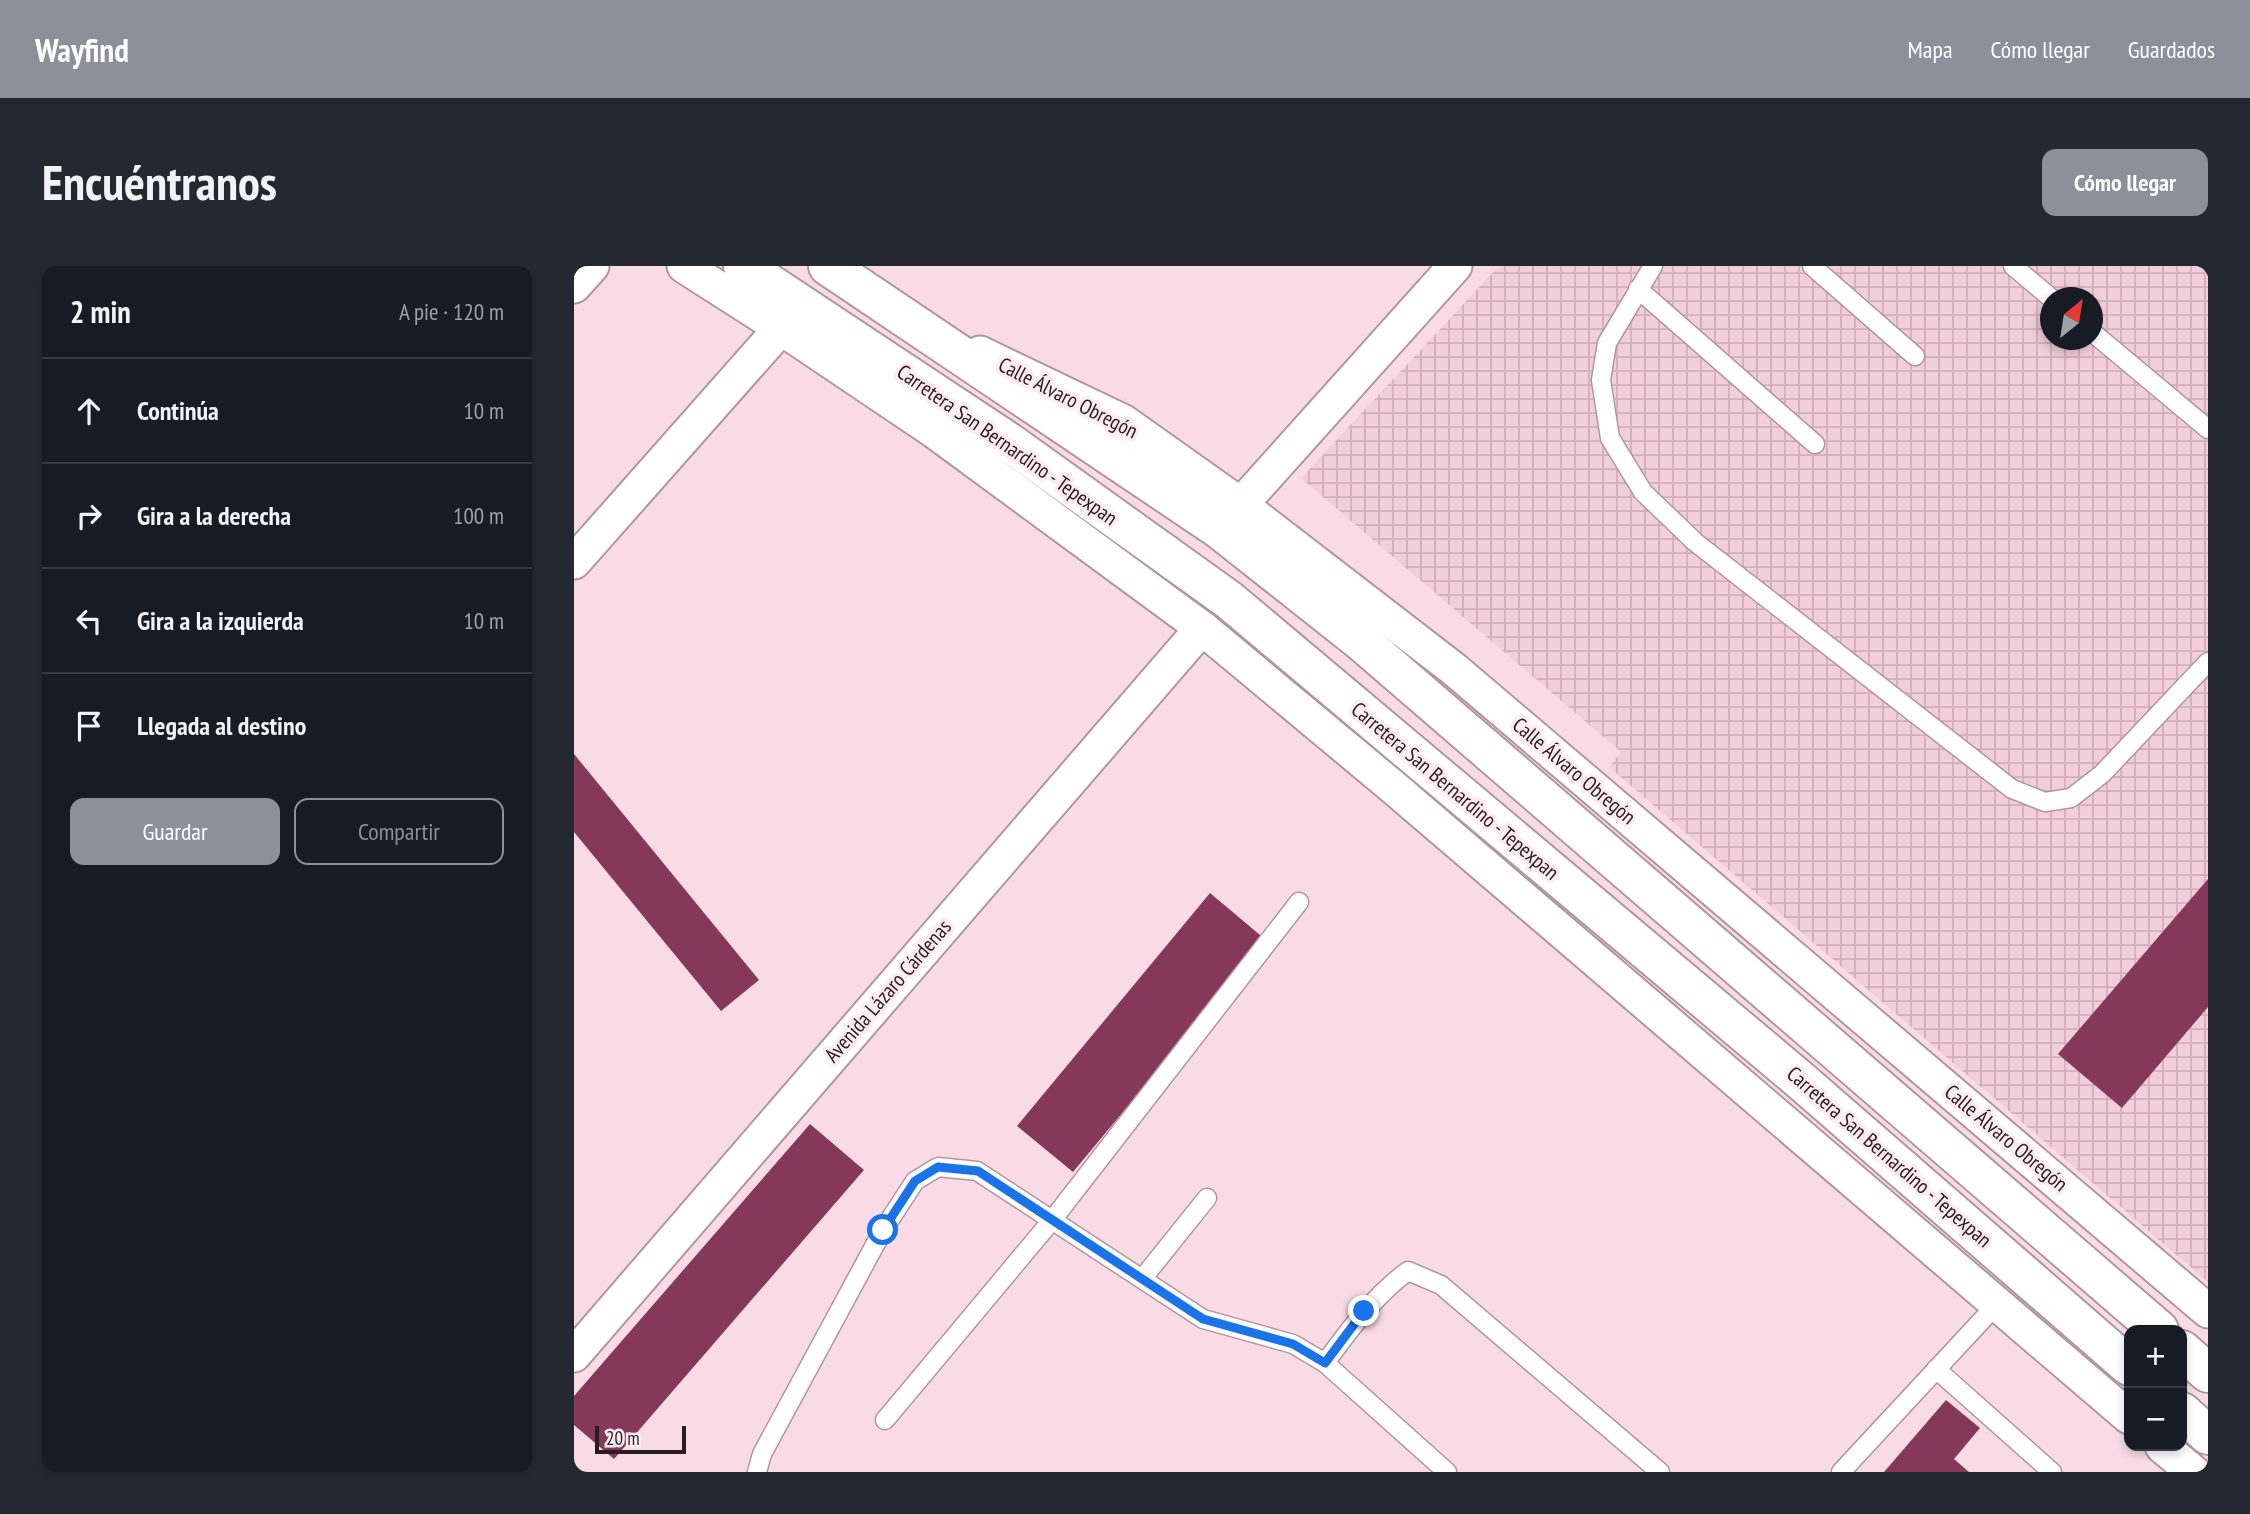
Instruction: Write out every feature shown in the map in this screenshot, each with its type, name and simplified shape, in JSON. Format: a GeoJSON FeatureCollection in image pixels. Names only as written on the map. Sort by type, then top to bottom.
{"type":"FeatureCollection","features":[{"type":"Feature","properties":{"kind":"highway","name":"Carretera San Bernardino - Tepexpan"},"geometry":{"type":"LineString","coordinates":[[743,266],[1010,443],[1229,600],[1800,1080],[2124,1362]]}},
{"type":"Feature","properties":{"kind":"highway"},"geometry":{"type":"LineString","coordinates":[[828,266],[887,307],[1230,517],[1362,642],[2153,1325]]}},
{"type":"Feature","properties":{"kind":"highway"},"geometry":{"type":"LineString","coordinates":[[2187,1354],[2208,1373]]}},
{"type":"Feature","properties":{"kind":"highway"},"geometry":{"type":"LineString","coordinates":[[2187,1416],[2208,1434]]}},
{"type":"Feature","properties":{"kind":"street"},"geometry":{"type":"LineString","coordinates":[[574,286],[592,266]]}},
{"type":"Feature","properties":{"kind":"street"},"geometry":{"type":"LineString","coordinates":[[684,266],[782,328],[934,431],[1202,628],[1404,796],[2124,1414]]}},
{"type":"Feature","properties":{"kind":"street"},"geometry":{"type":"LineString","coordinates":[[1230,517],[1455,266]]}},
{"type":"Feature","properties":{"kind":"street"},"geometry":{"type":"LineString","coordinates":[[574,562],[782,328]]}},
{"type":"Feature","properties":{"kind":"street","name":"Calle Álvaro Obregón"},"geometry":{"type":"LineString","coordinates":[[1230,517],[1455,670],[2208,1311]]}},
{"type":"Feature","properties":{"kind":"street","name":"Avenida Lázaro Cárdenas"},"geometry":{"type":"LineString","coordinates":[[574,1355],[1202,628]]}},
{"type":"Feature","properties":{"kind":"street"},"geometry":{"type":"LineString","coordinates":[[2168,1451],[2193,1472]]}},
{"type":"Feature","properties":{"kind":"lane"},"geometry":{"type":"LineString","coordinates":[[1653,266],[1607,343],[1601,380],[1610,438],[1643,492],[1695,542],[2012,789],[2045,802],[2071,799],[2102,774],[2208,662]]}},
{"type":"Feature","properties":{"kind":"lane"},"geometry":{"type":"LineString","coordinates":[[1812,266],[1915,356]]}},
{"type":"Feature","properties":{"kind":"lane"},"geometry":{"type":"LineString","coordinates":[[2013,266],[2040,289]]}},
{"type":"Feature","properties":{"kind":"lane"},"geometry":{"type":"LineString","coordinates":[[1638,289],[1815,444]]}},
{"type":"Feature","properties":{"kind":"lane"},"geometry":{"type":"LineString","coordinates":[[2103,341],[2208,429]]}},
{"type":"Feature","properties":{"kind":"lane"},"geometry":{"type":"LineString","coordinates":[[885,1420],[1053,1219],[1299,902]]}},
{"type":"Feature","properties":{"kind":"lane"},"geometry":{"type":"LineString","coordinates":[[757,1472],[762,1454],[877,1242],[915,1181],[938,1167],[978,1171],[1203,1319],[1293,1344],[1325,1363],[1447,1472]]}},
{"type":"Feature","properties":{"kind":"lane"},"geometry":{"type":"LineString","coordinates":[[1142,1279],[1207,1198]]}},
{"type":"Feature","properties":{"kind":"lane"},"geometry":{"type":"LineString","coordinates":[[1325,1363],[1364,1311],[1392,1282],[1408,1271],[1441,1285],[1660,1472]]}},
{"type":"Feature","properties":{"kind":"lane"},"geometry":{"type":"LineString","coordinates":[[1841,1472],[1997,1304]]}},
{"type":"Feature","properties":{"kind":"lane"},"geometry":{"type":"LineString","coordinates":[[1936,1369],[2052,1472]]}},
{"type":"Feature","properties":{"kind":"shaded area"},"geometry":{"type":"Polygon","coordinates":[[[1499,266],[2208,266],[2208,1282],[1609,767],[1621,752],[1301,478],[1499,266]]]}},
{"type":"Feature","properties":{"kind":"building"},"geometry":{"type":"Polygon","coordinates":[[[574,754],[759,980],[721,1011],[574,832],[574,754]]]}},
{"type":"Feature","properties":{"kind":"building"},"geometry":{"type":"Polygon","coordinates":[[[2208,879],[2208,1007],[2122,1108],[2058,1054],[2208,879]]]}},
{"type":"Feature","properties":{"kind":"building"},"geometry":{"type":"Polygon","coordinates":[[[1210,893],[1266,940],[1073,1172],[1017,1126],[1210,893]]]}},
{"type":"Feature","properties":{"kind":"building"},"geometry":{"type":"Polygon","coordinates":[[[810,1124],[864,1170],[614,1459],[574,1425],[574,1396],[810,1124]]]}},
{"type":"Feature","properties":{"kind":"building"},"geometry":{"type":"Polygon","coordinates":[[[1946,1400],[1980,1428],[1954,1459],[1969,1472],[1884,1472],[1946,1400]]]}},
{"type":"Feature","properties":{"kind":"route"},"geometry":{"type":"LineString","coordinates":[[883,1230],[915,1181],[938,1167],[978,1171],[1203,1319],[1293,1344],[1325,1363],[1364,1311]]}}]}
